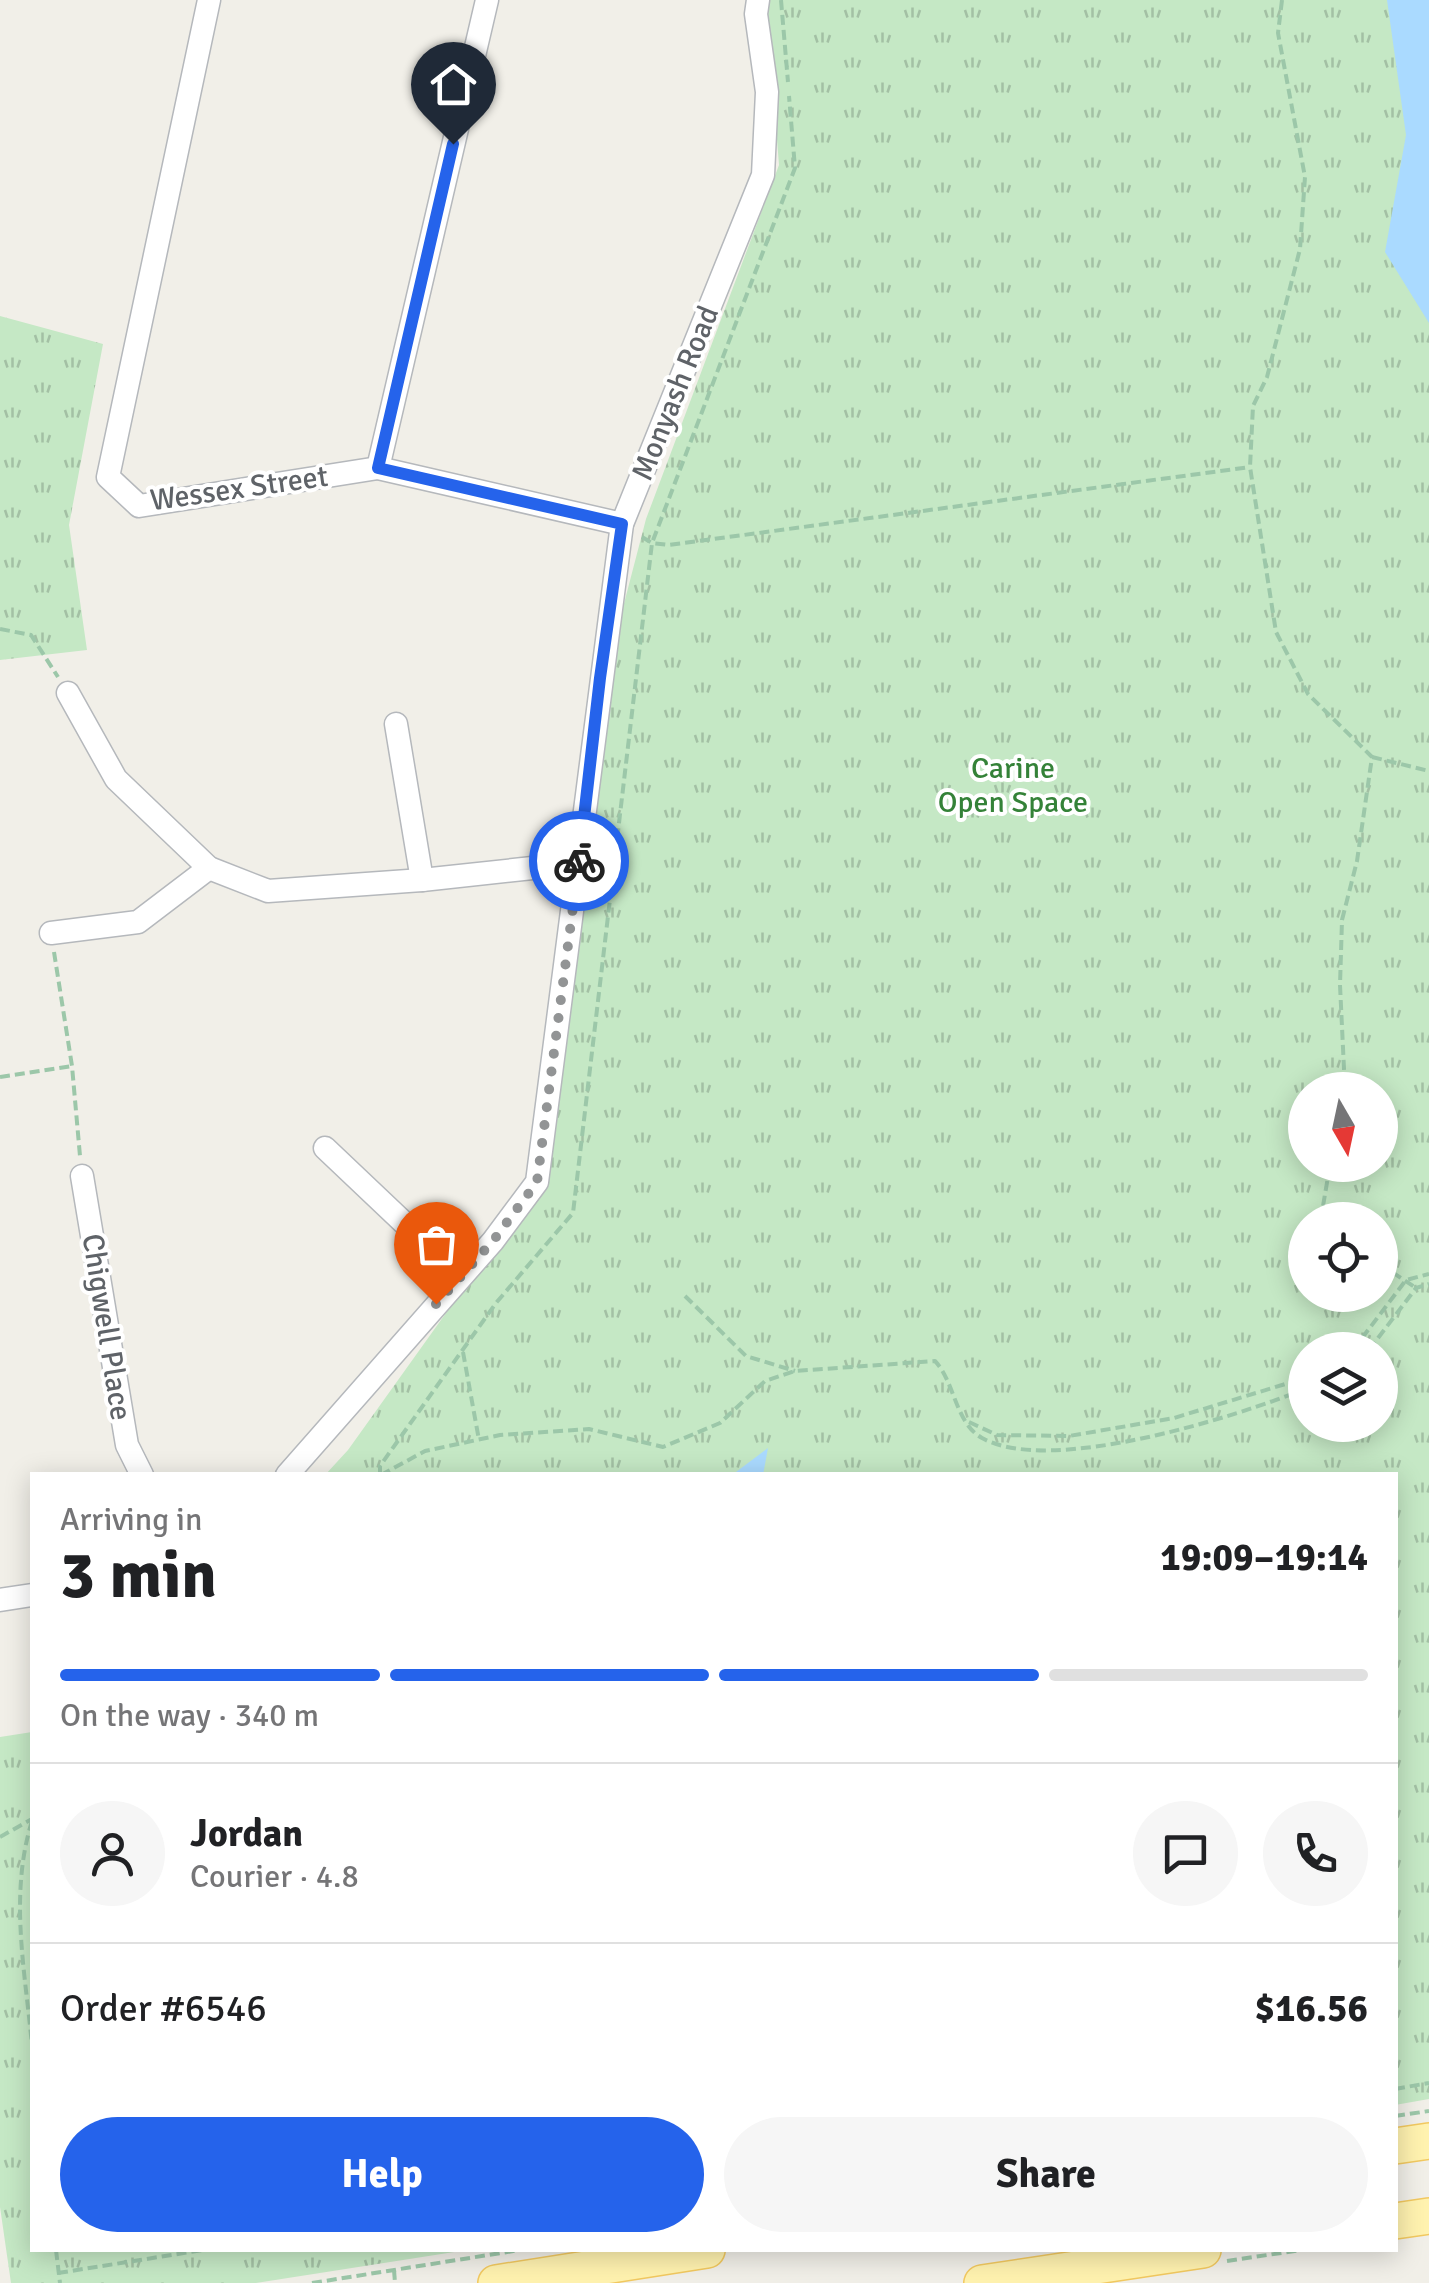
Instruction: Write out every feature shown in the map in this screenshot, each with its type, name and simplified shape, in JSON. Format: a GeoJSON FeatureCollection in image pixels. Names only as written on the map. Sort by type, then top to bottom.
{"type":"FeatureCollection","features":[{"type":"Feature","properties":{"kind":"main road"},"geometry":{"type":"LineString","coordinates":[[1398,2221],[1429,2216]]}},
{"type":"Feature","properties":{"kind":"main road"},"geometry":{"type":"LineString","coordinates":[[496,2283],[693,2252]]}},
{"type":"Feature","properties":{"kind":"main road"},"geometry":{"type":"LineString","coordinates":[[982,2283],[1190,2252]]}},
{"type":"Feature","properties":{"kind":"street","name":"Wessex Street"},"geometry":{"type":"LineString","coordinates":[[209,0],[108,477],[140,506],[378,468],[622,524]]}},
{"type":"Feature","properties":{"kind":"street"},"geometry":{"type":"LineString","coordinates":[[378,468],[486,0]]}},
{"type":"Feature","properties":{"kind":"street","name":"Monyash Road"},"geometry":{"type":"LineString","coordinates":[[290,1472],[493,1241],[537,1182],[622,524],[763,175],[767,92],[756,14],[758,0]]}},
{"type":"Feature","properties":{"kind":"street"},"geometry":{"type":"LineString","coordinates":[[68,693],[116,779],[209,868],[268,890],[422,880],[579,863]]}},
{"type":"Feature","properties":{"kind":"street"},"geometry":{"type":"LineString","coordinates":[[396,724],[422,880]]}},
{"type":"Feature","properties":{"kind":"street"},"geometry":{"type":"LineString","coordinates":[[52,933],[138,922],[209,868]]}},
{"type":"Feature","properties":{"kind":"street"},"geometry":{"type":"LineString","coordinates":[[325,1148],[460,1276]]}},
{"type":"Feature","properties":{"kind":"street","name":"Chigwell Place"},"geometry":{"type":"LineString","coordinates":[[82,1176],[127,1445],[140,1472]]}},
{"type":"Feature","properties":{"kind":"street"},"geometry":{"type":"LineString","coordinates":[[0,1600],[30,1595]]}},
{"type":"Feature","properties":{"kind":"path"},"geometry":{"type":"LineString","coordinates":[[381,1472],[380,1466],[496,1303],[573,1213],[652,544],[794,168],[781,0]]}},
{"type":"Feature","properties":{"kind":"path"},"geometry":{"type":"LineString","coordinates":[[1282,0],[1278,33],[1305,176],[1300,249],[1267,377],[1254,406],[1250,467],[1276,632],[1308,694],[1372,757],[1429,771]]}},
{"type":"Feature","properties":{"kind":"path"},"geometry":{"type":"LineString","coordinates":[[622,524],[652,544],[669,545],[1250,467]]}},
{"type":"Feature","properties":{"kind":"path"},"geometry":{"type":"LineString","coordinates":[[0,628],[32,635],[68,693]]}},
{"type":"Feature","properties":{"kind":"path"},"geometry":{"type":"LineString","coordinates":[[1344,1072],[1342,920],[1357,861],[1372,757]]}},
{"type":"Feature","properties":{"kind":"path"},"geometry":{"type":"LineString","coordinates":[[52,933],[72,1066],[82,1176]]}},
{"type":"Feature","properties":{"kind":"path"},"geometry":{"type":"LineString","coordinates":[[0,1077],[72,1066]]}},
{"type":"Feature","properties":{"kind":"path"},"geometry":{"type":"LineString","coordinates":[[1367,1332],[1406,1280],[1429,1274]]}},
{"type":"Feature","properties":{"kind":"path"},"geometry":{"type":"LineString","coordinates":[[1398,1275],[1416,1288]]}},
{"type":"Feature","properties":{"kind":"path"},"geometry":{"type":"LineString","coordinates":[[1383,1332],[1416,1288],[1429,1284]]}},
{"type":"Feature","properties":{"kind":"path"},"geometry":{"type":"LineString","coordinates":[[686,1296],[746,1356],[795,1370]]}},
{"type":"Feature","properties":{"kind":"path"},"geometry":{"type":"LineString","coordinates":[[463,1352],[479,1440]]}},
{"type":"Feature","properties":{"kind":"path"},"geometry":{"type":"LineString","coordinates":[[386,1472],[425,1451],[479,1440],[589,1429],[663,1447],[720,1423],[765,1381],[795,1370],[934,1361],[946,1372],[965,1420],[980,1437],[1014,1450],[1084,1447],[1185,1429],[1288,1395]]}},
{"type":"Feature","properties":{"kind":"path"},"geometry":{"type":"LineString","coordinates":[[965,1420],[997,1435],[1069,1436],[1174,1418],[1288,1383]]}},
{"type":"Feature","properties":{"kind":"path"},"geometry":{"type":"LineString","coordinates":[[638,1439],[639,1431]]}},
{"type":"Feature","properties":{"kind":"path"},"geometry":{"type":"LineString","coordinates":[[0,1837],[30,1821]]}},
{"type":"Feature","properties":{"kind":"path"},"geometry":{"type":"LineString","coordinates":[[30,1828],[21,1866],[19,1913],[30,2025]]}},
{"type":"Feature","properties":{"kind":"path"},"geometry":{"type":"LineString","coordinates":[[1398,2088],[1429,2083]]}},
{"type":"Feature","properties":{"kind":"path"},"geometry":{"type":"LineString","coordinates":[[1410,2139],[1429,2111]]}},
{"type":"Feature","properties":{"kind":"path"},"geometry":{"type":"LineString","coordinates":[[56,2252],[60,2283]]}},
{"type":"Feature","properties":{"kind":"path"},"geometry":{"type":"LineString","coordinates":[[58,2273],[190,2252]]}},
{"type":"Feature","properties":{"kind":"path"},"geometry":{"type":"LineString","coordinates":[[464,2252],[466,2258]]}},
{"type":"Feature","properties":{"kind":"path"},"geometry":{"type":"LineString","coordinates":[[312,2283],[506,2252]]}},
{"type":"Feature","properties":{"kind":"path"},"geometry":{"type":"LineString","coordinates":[[394,2270],[395,2283]]}},
{"type":"Feature","properties":{"kind":"green space","name":"Carine Open Space"},"geometry":{"type":"Polygon","coordinates":[[[769,0],[1429,0],[1429,2099],[1398,2104],[1398,1472],[328,1472],[348,1450],[544,1176],[608,665],[646,519],[779,165],[769,0]]]}},
{"type":"Feature","properties":{"kind":"green space"},"geometry":{"type":"Polygon","coordinates":[[[0,316],[103,344],[69,525],[87,650],[0,660],[0,316]]]}},
{"type":"Feature","properties":{"kind":"green space"},"geometry":{"type":"Polygon","coordinates":[[[30,1732],[30,2252],[454,2252],[256,2283],[11,2283],[0,2207],[0,1737],[30,1732]]]}},
{"type":"Feature","properties":{"kind":"water"},"geometry":{"type":"Polygon","coordinates":[[[1387,0],[1429,0],[1429,323],[1385,252],[1406,135],[1387,0]]]}},
{"type":"Feature","properties":{"kind":"water"},"geometry":{"type":"Polygon","coordinates":[[[768,1448],[764,1472],[736,1472],[768,1448]]]}},
{"type":"Feature","properties":{"kind":"way so far"},"geometry":{"type":"LineString","coordinates":[[436,1304],[493,1241],[537,1182],[579,861]]}},
{"type":"Feature","properties":{"kind":"route"},"geometry":{"type":"LineString","coordinates":[[453,144],[378,468],[622,524],[579,861]]}}]}
